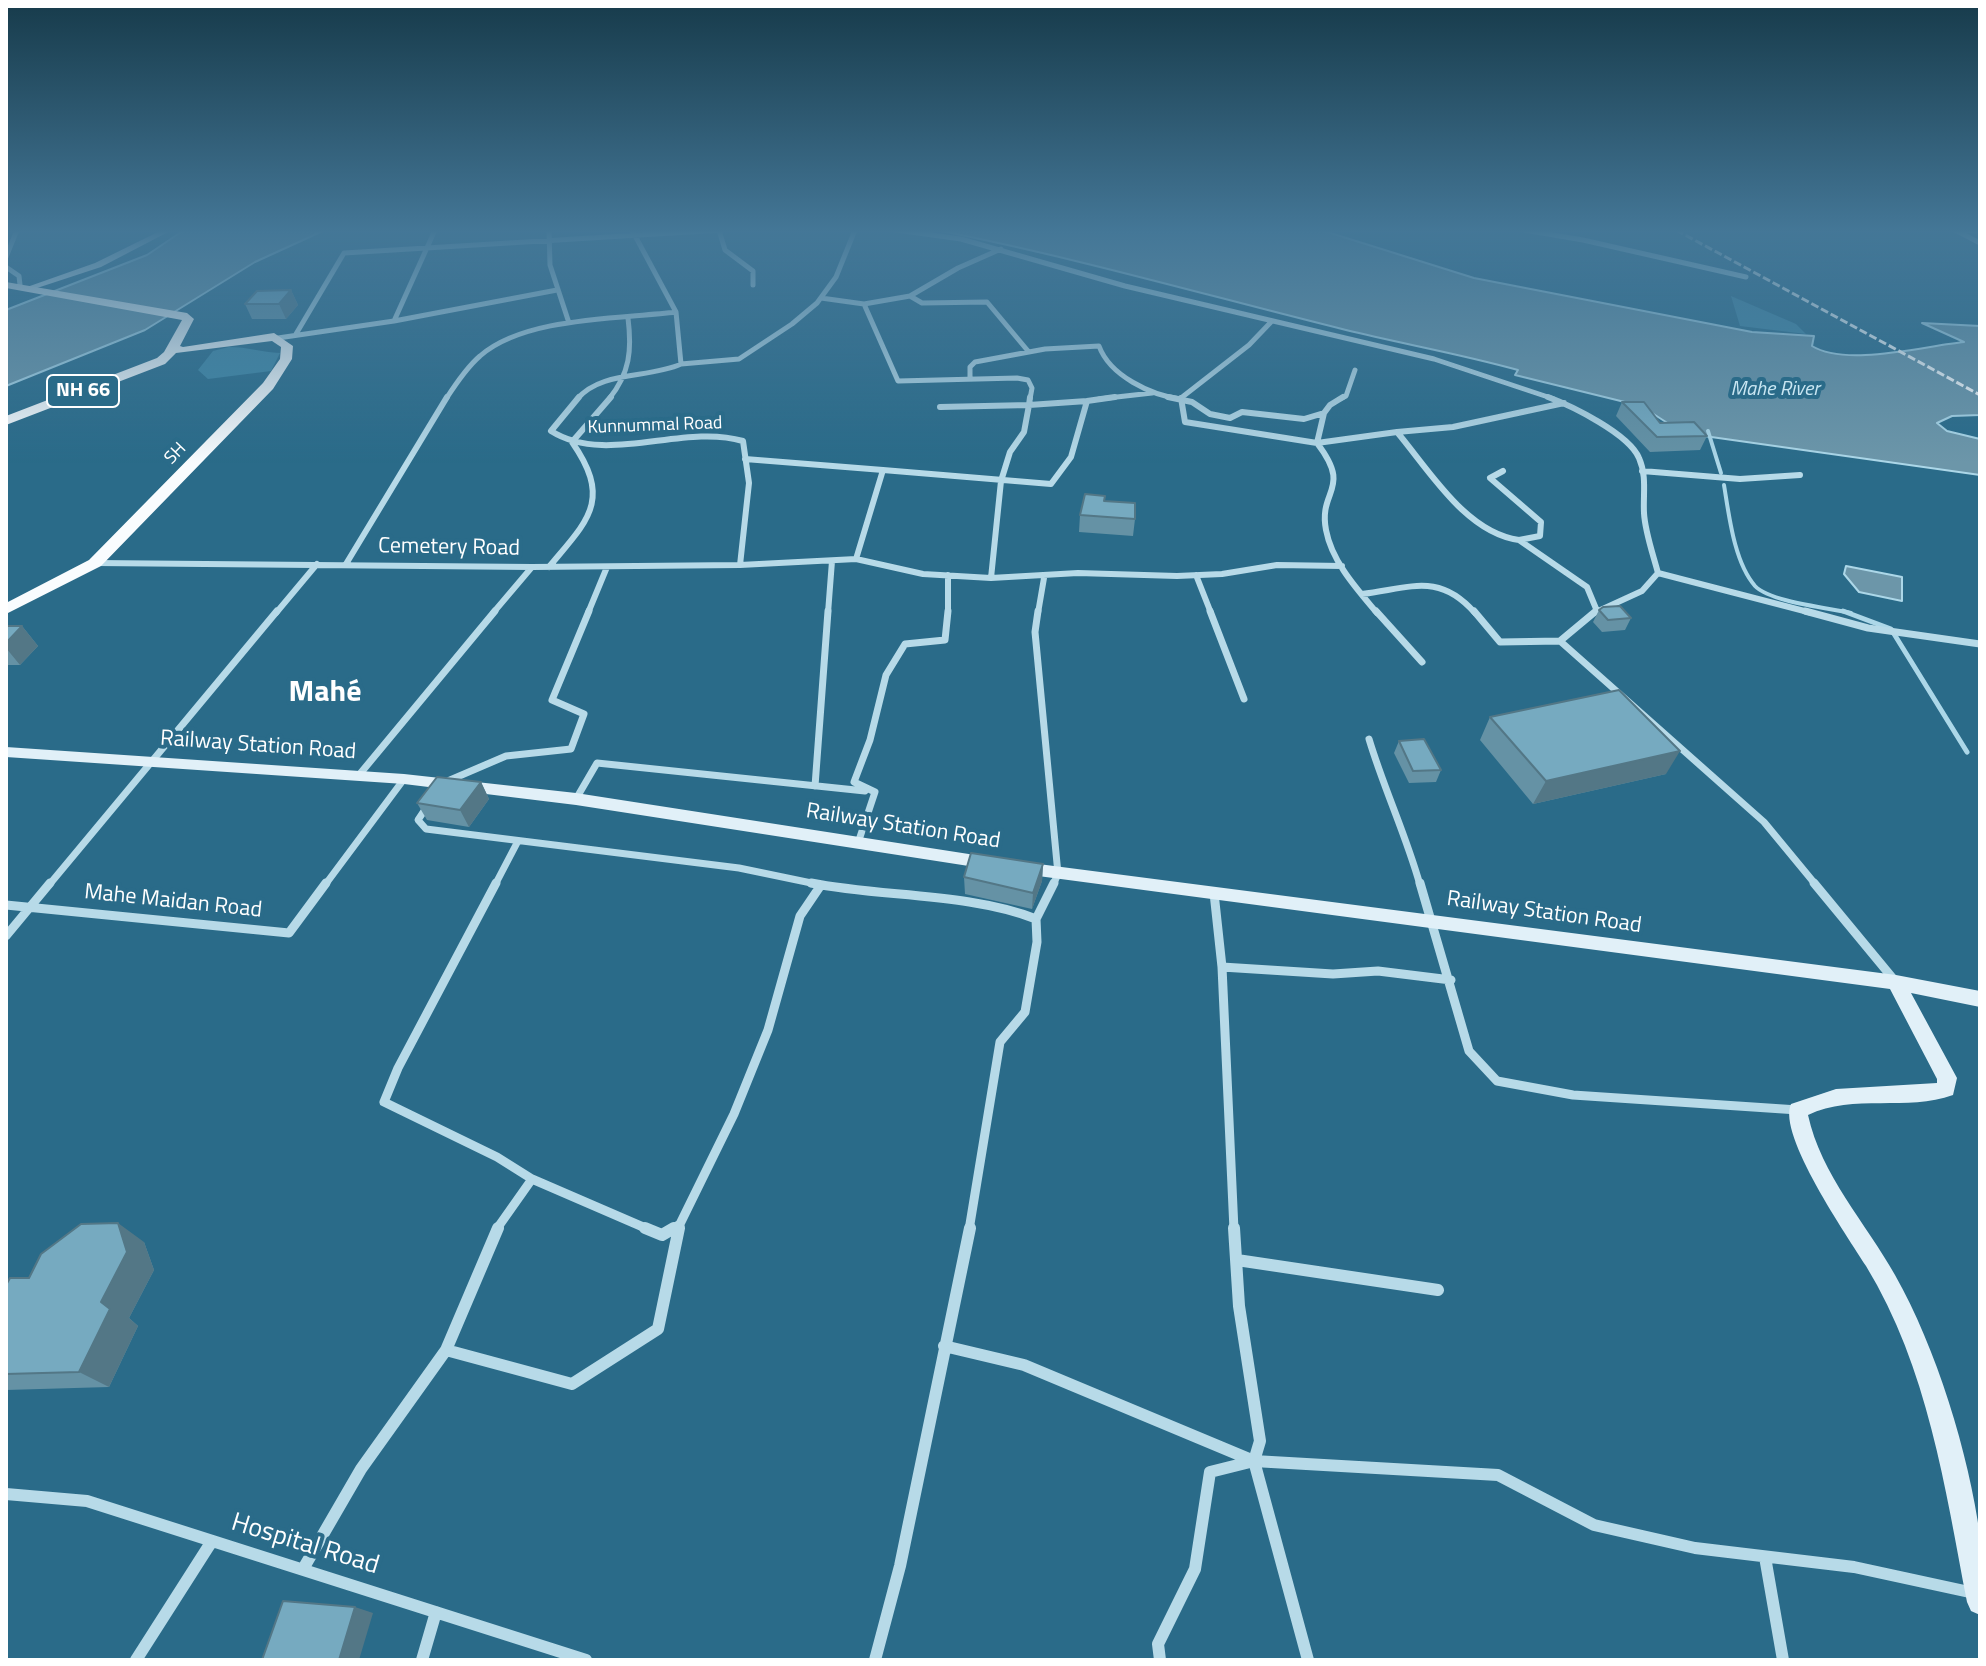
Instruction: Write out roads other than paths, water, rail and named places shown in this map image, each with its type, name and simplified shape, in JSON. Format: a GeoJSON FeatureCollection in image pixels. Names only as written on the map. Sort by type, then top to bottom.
{"type":"FeatureCollection","features":[{"type":"Feature","properties":{"kind":"main road"},"geometry":{"type":"LineString","coordinates":[[144,308],[183,315],[188,319],[173,347],[161,361]]}},
{"type":"Feature","properties":{"kind":"main road"},"geometry":{"type":"LineString","coordinates":[[173,347],[181,351],[278,338]]}},
{"type":"Feature","properties":{"kind":"main road","name":"SH"},"geometry":{"type":"LineString","coordinates":[[6,609],[95,563],[268,386],[286,359],[287,346],[278,338]]}},
{"type":"Feature","properties":{"kind":"main road"},"geometry":{"type":"LineString","coordinates":[[161,361],[215,347]]}},
{"type":"Feature","properties":{"kind":"main road","name":"NH 66"},"geometry":{"type":"LineString","coordinates":[[6,421],[161,361]]}},
{"type":"Feature","properties":{"kind":"street"},"geometry":{"type":"LineString","coordinates":[[296,334],[312,308]]}},
{"type":"Feature","properties":{"kind":"street"},"geometry":{"type":"LineString","coordinates":[[394,321],[400,308]]}},
{"type":"Feature","properties":{"kind":"street"},"geometry":{"type":"LineString","coordinates":[[278,338],[464,308]]}},
{"type":"Feature","properties":{"kind":"street"},"geometry":{"type":"LineString","coordinates":[[563,308],[569,323]]}},
{"type":"Feature","properties":{"kind":"street"},"geometry":{"type":"LineString","coordinates":[[674,308],[681,364]]}},
{"type":"Feature","properties":{"kind":"street","name":"Kunnummal Road"},"geometry":{"type":"LineString","coordinates":[[745,459],[743,441],[720,435],[572,442],[551,431],[582,394],[606,380],[662,373],[681,364],[739,359],[792,324],[810,308]]}},
{"type":"Feature","properties":{"kind":"street"},"geometry":{"type":"LineString","coordinates":[[866,308],[898,381],[1028,380],[1032,388],[1024,432],[1010,452],[1001,481],[991,578]]}},
{"type":"Feature","properties":{"kind":"street"},"geometry":{"type":"LineString","coordinates":[[992,308],[1028,351]]}},
{"type":"Feature","properties":{"kind":"street"},"geometry":{"type":"LineString","coordinates":[[1213,308],[1434,359],[1564,403],[1623,438],[1639,456],[1646,487],[1644,513],[1658,573]]}},
{"type":"Feature","properties":{"kind":"street"},"geometry":{"type":"LineString","coordinates":[[346,564],[426,430],[481,355],[512,337],[569,323],[676,312]]}},
{"type":"Feature","properties":{"kind":"street"},"geometry":{"type":"LineString","coordinates":[[549,567],[581,529],[593,507],[585,463],[572,442],[624,378],[633,353],[628,318]]}},
{"type":"Feature","properties":{"kind":"street"},"geometry":{"type":"LineString","coordinates":[[1181,398],[1249,345],[1271,322]]}},
{"type":"Feature","properties":{"kind":"street"},"geometry":{"type":"LineString","coordinates":[[970,379],[970,367],[975,362],[1028,351],[1099,346],[1103,358],[1152,393]]}},
{"type":"Feature","properties":{"kind":"street"},"geometry":{"type":"LineString","coordinates":[[1317,443],[1324,413],[1330,405],[1346,396],[1355,370]]}},
{"type":"Feature","properties":{"kind":"street"},"geometry":{"type":"LineString","coordinates":[[940,407],[1029,405],[1152,393],[1181,398],[1204,406],[1210,414],[1230,418],[1242,412],[1304,419],[1324,413]]}},
{"type":"Feature","properties":{"kind":"street"},"geometry":{"type":"LineString","coordinates":[[1181,398],[1185,422],[1317,443],[1453,427],[1564,403]]}},
{"type":"Feature","properties":{"kind":"street"},"geometry":{"type":"LineString","coordinates":[[740,565],[749,483],[745,459],[1044,485],[1055,482],[1069,459],[1087,401]]}},
{"type":"Feature","properties":{"kind":"street"},"geometry":{"type":"LineString","coordinates":[[1397,432],[1465,512],[1504,538],[1519,540],[1540,536],[1541,522],[1490,478],[1503,471]]}},
{"type":"Feature","properties":{"kind":"street"},"geometry":{"type":"LineString","coordinates":[[1317,443],[1332,463],[1334,476],[1325,525],[1331,549],[1362,594],[1422,662]]}},
{"type":"Feature","properties":{"kind":"street"},"geometry":{"type":"LineString","coordinates":[[856,559],[883,470]]}},
{"type":"Feature","properties":{"kind":"street"},"geometry":{"type":"LineString","coordinates":[[1642,471],[1740,479],[1800,475]]}},
{"type":"Feature","properties":{"kind":"street"},"geometry":{"type":"LineString","coordinates":[[1519,540],[1587,587],[1597,611]]}},
{"type":"Feature","properties":{"kind":"street"},"geometry":{"type":"LineString","coordinates":[[532,567],[740,565],[856,559],[923,574],[1044,578],[1078,573],[1196,575],[1277,565],[1342,566]]}},
{"type":"Feature","properties":{"kind":"street"},"geometry":{"type":"LineString","coordinates":[[815,786],[832,561]]}},
{"type":"Feature","properties":{"kind":"street","name":"Cemetery Road"},"geometry":{"type":"LineString","coordinates":[[95,563],[532,567]]}},
{"type":"Feature","properties":{"kind":"street"},"geometry":{"type":"LineString","coordinates":[[6,936],[317,564]]}},
{"type":"Feature","properties":{"kind":"street","name":"Cemetery Road"},"geometry":{"type":"LineString","coordinates":[[359,775],[532,567]]}},
{"type":"Feature","properties":{"kind":"street"},"geometry":{"type":"LineString","coordinates":[[607,567],[552,700],[584,714],[571,749],[506,756],[443,783],[418,820],[426,829],[739,868],[821,885],[927,897],[1021,913],[1036,919]]}},
{"type":"Feature","properties":{"kind":"street"},"geometry":{"type":"LineString","coordinates":[[1362,594],[1438,585],[1461,597],[1500,642],[1560,641],[1597,611],[1642,591],[1658,573]]}},
{"type":"Feature","properties":{"kind":"street"},"geometry":{"type":"LineString","coordinates":[[1658,573],[1882,630],[1980,644]]}},
{"type":"Feature","properties":{"kind":"street"},"geometry":{"type":"LineString","coordinates":[[875,792],[854,782],[871,735],[878,694],[891,661],[905,644],[945,640],[948,632],[948,575]]}},
{"type":"Feature","properties":{"kind":"street"},"geometry":{"type":"LineString","coordinates":[[1196,575],[1244,699]]}},
{"type":"Feature","properties":{"kind":"street"},"geometry":{"type":"LineString","coordinates":[[875,1660],[900,1566],[976,1197],[1000,1042],[1025,1012],[1037,942],[1036,919],[1058,874],[1035,632],[1044,578]]}},
{"type":"Feature","properties":{"kind":"street"},"geometry":{"type":"LineString","coordinates":[[1369,739],[1382,782],[1406,836],[1428,920],[1451,980],[1469,1051],[1497,1081],[1573,1095],[1798,1110],[1824,1100],[1869,1094],[1935,1093],[1946,1089],[1947,1078],[1896,982],[1764,822],[1560,641]]}},
{"type":"Feature","properties":{"kind":"street","name":"Railway Station Road"},"geometry":{"type":"LineString","coordinates":[[6,752],[359,775],[576,799],[1058,874],[1896,982],[1980,999]]}},
{"type":"Feature","properties":{"kind":"street"},"geometry":{"type":"LineString","coordinates":[[576,799],[597,763],[875,792]]}},
{"type":"Feature","properties":{"kind":"street","name":"Mahe Maidan Road"},"geometry":{"type":"LineString","coordinates":[[6,905],[289,933],[404,779]]}},
{"type":"Feature","properties":{"kind":"street"},"geometry":{"type":"LineString","coordinates":[[858,843],[875,792]]}},
{"type":"Feature","properties":{"kind":"street"},"geometry":{"type":"LineString","coordinates":[[518,841],[398,1068],[384,1102],[418,1122],[505,1159],[532,1179],[662,1235],[680,1224]]}},
{"type":"Feature","properties":{"kind":"street"},"geometry":{"type":"LineString","coordinates":[[446,1350],[572,1384],[658,1329],[680,1224],[734,1114],[768,1030],[800,916],[821,885]]}},
{"type":"Feature","properties":{"kind":"street"},"geometry":{"type":"LineString","coordinates":[[1214,893],[1222,967],[1227,1120],[1239,1306],[1260,1441],[1254,1461],[1308,1660]]}},
{"type":"Feature","properties":{"kind":"street"},"geometry":{"type":"LineString","coordinates":[[1222,967],[1333,974],[1378,971],[1451,980]]}},
{"type":"Feature","properties":{"kind":"street"},"geometry":{"type":"LineString","coordinates":[[1160,1660],[1158,1644],[1195,1569],[1210,1472],[1254,1461],[1498,1475],[1594,1525],[1695,1548],[1854,1567],[1979,1598],[1925,1362],[1898,1301],[1819,1171],[1801,1130],[1798,1110]]}},
{"type":"Feature","properties":{"kind":"street"},"geometry":{"type":"LineString","coordinates":[[303,1569],[361,1469],[446,1350],[496,1230],[532,1179]]}},
{"type":"Feature","properties":{"kind":"street"},"geometry":{"type":"LineString","coordinates":[[1237,1260],[1438,1290]]}},
{"type":"Feature","properties":{"kind":"street"},"geometry":{"type":"LineString","coordinates":[[944,1346],[1024,1365],[1254,1461]]}},
{"type":"Feature","properties":{"kind":"street","name":"Hospital Road"},"geometry":{"type":"LineString","coordinates":[[6,1494],[87,1501],[586,1660]]}},
{"type":"Feature","properties":{"kind":"street"},"geometry":{"type":"LineString","coordinates":[[136,1660],[212,1541]]}},
{"type":"Feature","properties":{"kind":"street"},"geometry":{"type":"LineString","coordinates":[[1765,1557],[1783,1660]]}},
{"type":"Feature","properties":{"kind":"street"},"geometry":{"type":"LineString","coordinates":[[422,1660],[436,1612]]}},
{"type":"Feature","properties":{"kind":"water"},"geometry":{"type":"Polygon","coordinates":[[[181,308],[145,330],[6,386],[6,310],[181,308]]]}},
{"type":"Feature","properties":{"kind":"water","name":"Mahe River"},"geometry":{"type":"Polygon","coordinates":[[[1258,308],[1627,308],[1752,332],[1814,336],[1812,346],[1844,355],[1886,353],[1964,342],[1922,323],[1980,326],[1980,415],[1952,416],[1937,423],[1947,431],[1980,439],[1980,475],[1683,433],[1641,406],[1515,375],[1518,370],[1258,308]]]}},
{"type":"Feature","properties":{"kind":"water"},"geometry":{"type":"Polygon","coordinates":[[[1846,566],[1902,577],[1902,601],[1859,592],[1844,574],[1846,566]]]}},
{"type":"Feature","properties":{"kind":"waterway"},"geometry":{"type":"LineString","coordinates":[[1708,431],[1721,473]]}},
{"type":"Feature","properties":{"kind":"waterway"},"geometry":{"type":"LineString","coordinates":[[1724,485],[1737,551],[1755,586],[1786,600],[1845,612]]}},
{"type":"Feature","properties":{"kind":"waterway"},"geometry":{"type":"LineString","coordinates":[[1845,612],[1851,613]]}},
{"type":"Feature","properties":{"kind":"waterway"},"geometry":{"type":"LineString","coordinates":[[1845,612],[1891,629],[1967,752]]}},
{"type":"Feature","properties":{"kind":"railway"},"geometry":{"type":"LineString","coordinates":[[1819,308],[1980,395]]}},
{"type":"Feature","properties":{"kind":"district","name":"Mahé"},"geometry":{"type":"Point","coordinates":[325,694]}}]}
